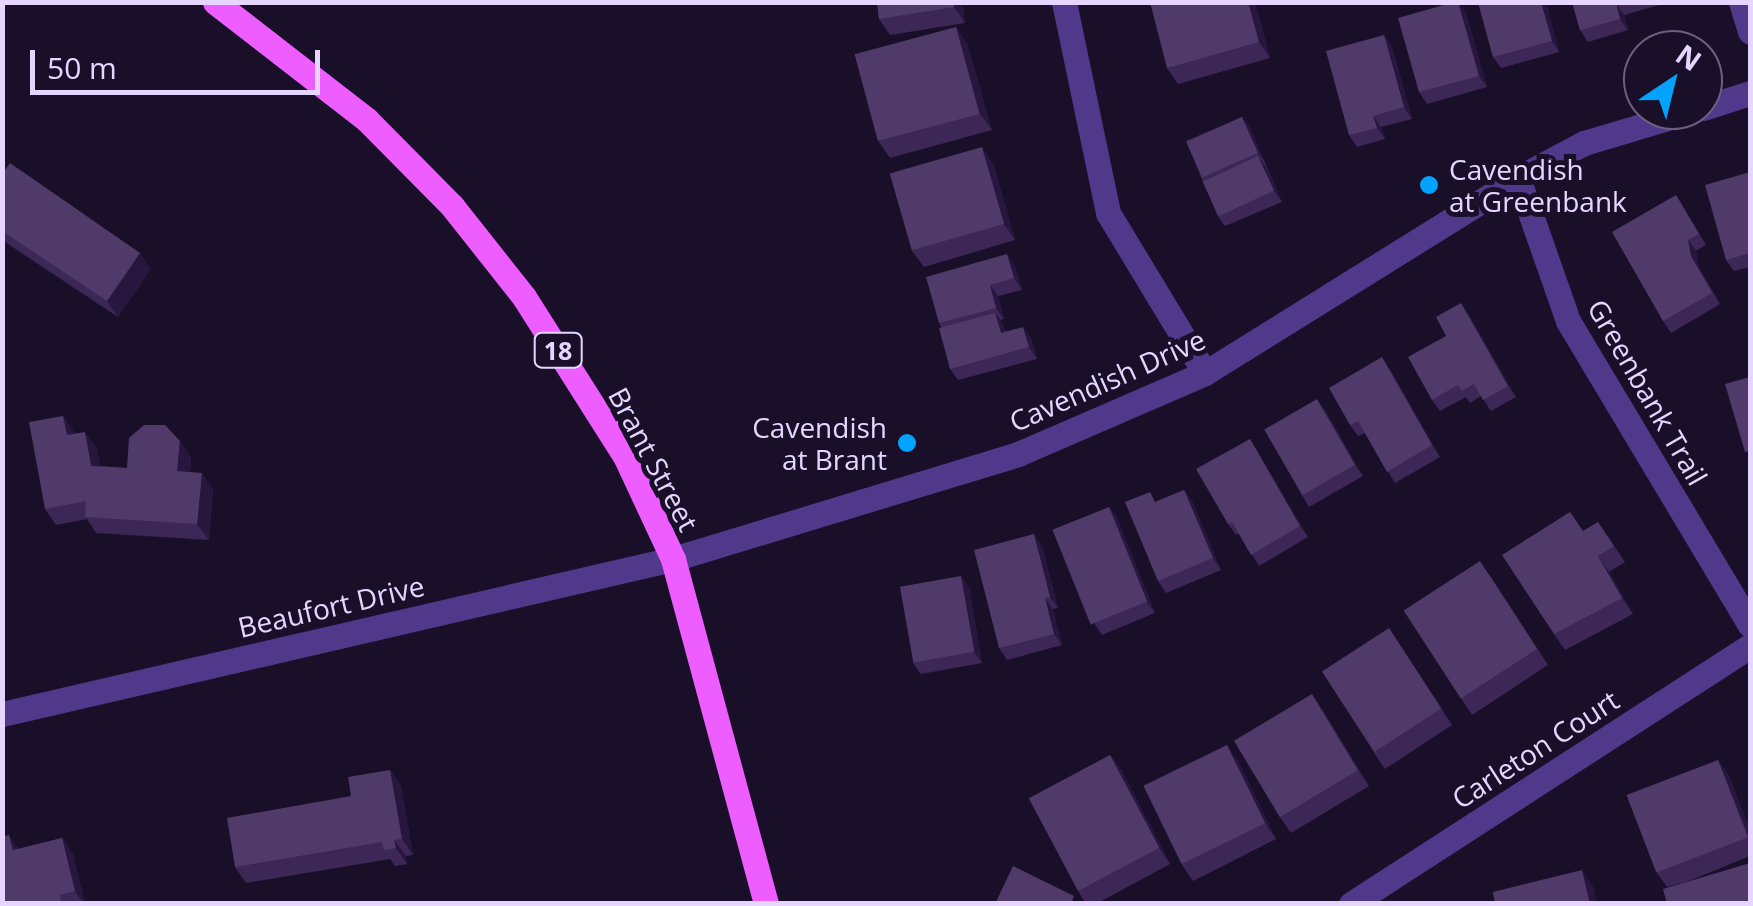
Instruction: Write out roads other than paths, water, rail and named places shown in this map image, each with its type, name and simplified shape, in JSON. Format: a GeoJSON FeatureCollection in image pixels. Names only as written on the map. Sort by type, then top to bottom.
{"type":"FeatureCollection","features":[{"type":"Feature","properties":{"kind":"main road","name":"Brant Street"},"geometry":{"type":"LineString","coordinates":[[215,2],[367,120],[452,206],[524,297],[625,456],[674,559],[766,904]]}},
{"type":"Feature","properties":{"kind":"street"},"geometry":{"type":"LineString","coordinates":[[1064,2],[1108,213],[1206,373]]}},
{"type":"Feature","properties":{"kind":"street"},"geometry":{"type":"LineString","coordinates":[[1741,2],[1750,32]]}},
{"type":"Feature","properties":{"kind":"street"},"geometry":{"type":"LineString","coordinates":[[1723,102],[1750,93]]}},
{"type":"Feature","properties":{"kind":"street","name":"Cavendish Drive"},"geometry":{"type":"LineString","coordinates":[[674,559],[1018,454],[1206,373],[1518,178],[1584,143],[1628,130]]}},
{"type":"Feature","properties":{"kind":"street","name":"Greenbank Trail"},"geometry":{"type":"LineString","coordinates":[[1518,178],[1568,320],[1750,625]]}},
{"type":"Feature","properties":{"kind":"street","name":"Beaufort Drive"},"geometry":{"type":"LineString","coordinates":[[2,714],[674,559]]}},
{"type":"Feature","properties":{"kind":"street","name":"Carleton Court"},"geometry":{"type":"LineString","coordinates":[[1351,904],[1750,646]]}},
{"type":"Feature","properties":{"kind":"place","name":"Cavendish at Greenbank"},"geometry":{"type":"Point","coordinates":[1429,185]}},
{"type":"Feature","properties":{"kind":"place","name":"Cavendish at Brant"},"geometry":{"type":"Point","coordinates":[907,443]}}]}
